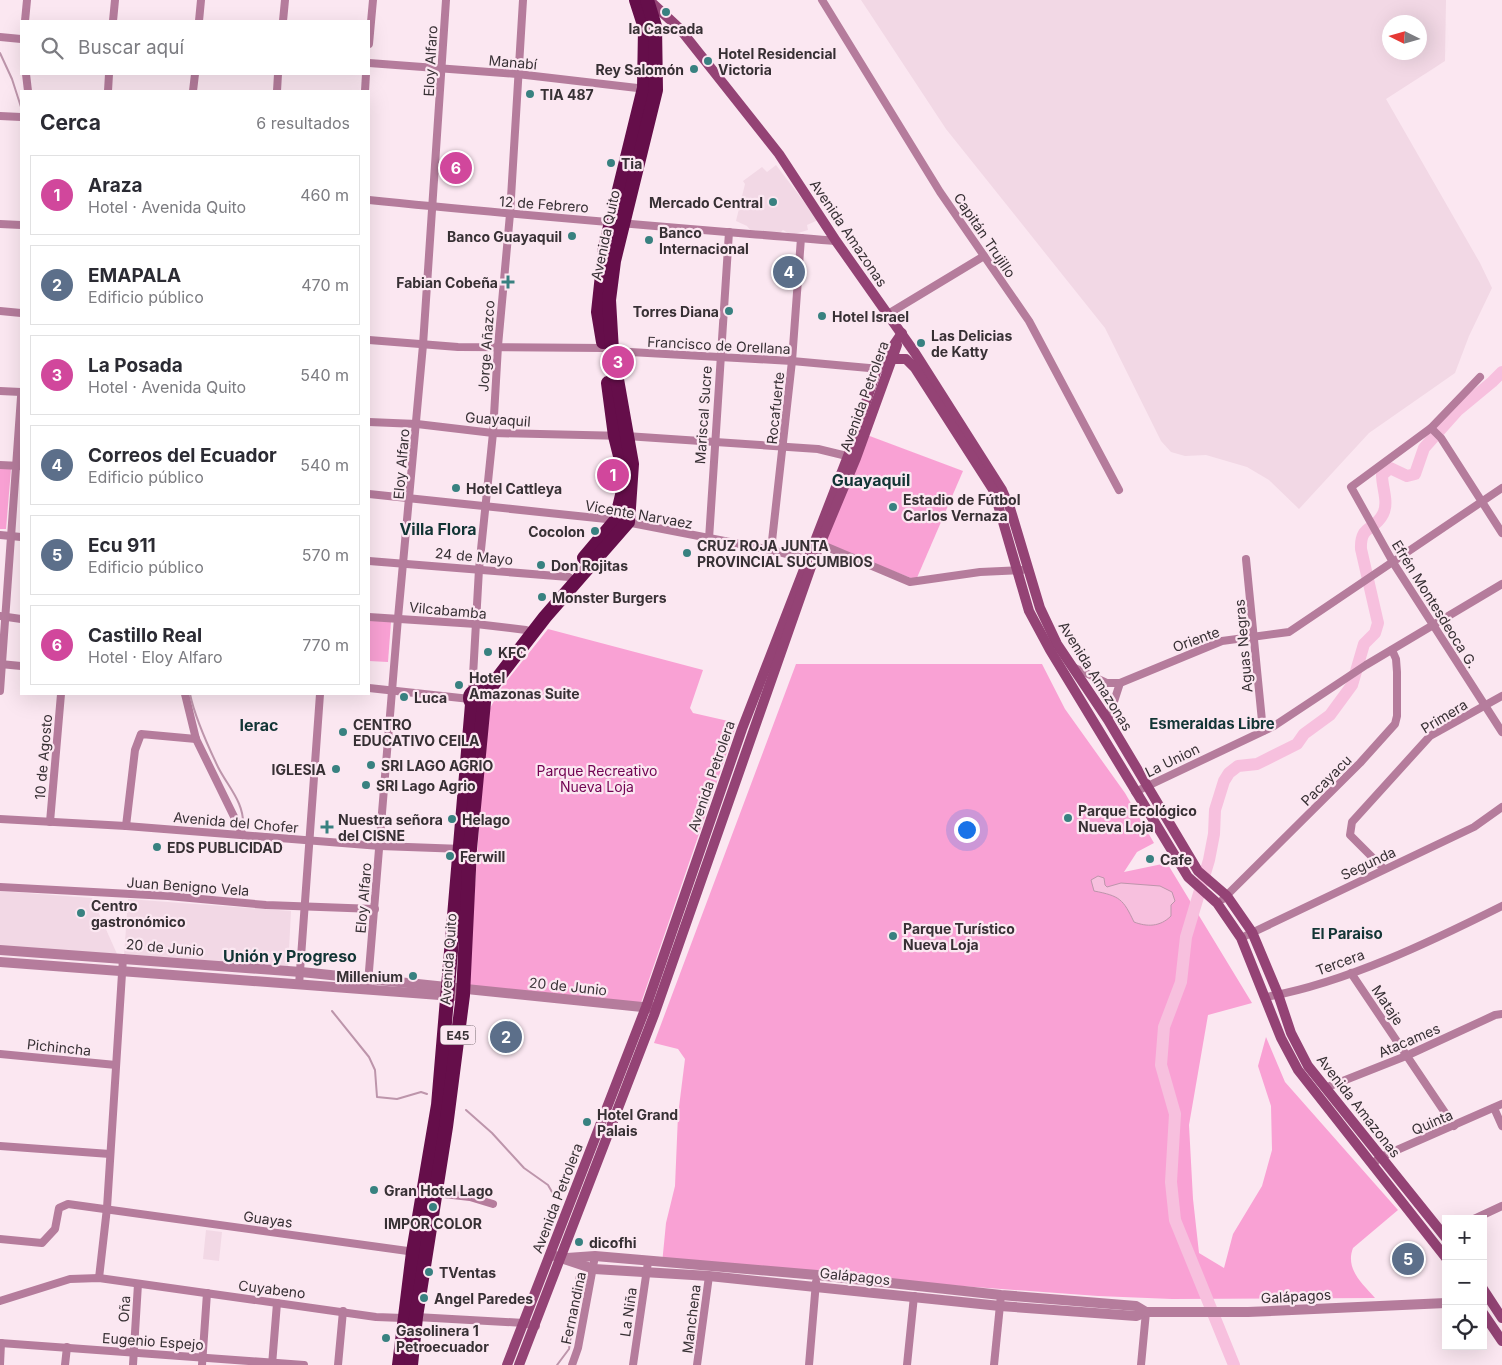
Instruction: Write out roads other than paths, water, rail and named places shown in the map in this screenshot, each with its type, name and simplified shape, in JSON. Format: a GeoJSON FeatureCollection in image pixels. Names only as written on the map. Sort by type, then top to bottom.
{"type":"FeatureCollection","features":[{"type":"Feature","properties":{"kind":"highway","name":"Avenida Quito"},"geometry":{"type":"LineString","coordinates":[[636,0],[645,28],[650,89]]}},
{"type":"Feature","properties":{"kind":"highway","name":"Avenida Quito"},"geometry":{"type":"LineString","coordinates":[[622,521],[632,464],[621,436],[608,350],[609,300],[618,222],[650,89],[655,26],[648,0]]}},
{"type":"Feature","properties":{"kind":"highway"},"geometry":{"type":"LineString","coordinates":[[477,698],[622,521]]}},
{"type":"Feature","properties":{"kind":"highway"},"geometry":{"type":"LineString","coordinates":[[477,698],[526,630],[572,580]]}},
{"type":"Feature","properties":{"kind":"highway","name":"Avenida Quito"},"geometry":{"type":"LineString","coordinates":[[399,1365],[409,1318],[419,1253],[438,1105],[448,992],[465,849],[477,698]]}},
{"type":"Feature","properties":{"kind":"highway","name":"Avenida Quito"},"geometry":{"type":"LineString","coordinates":[[419,1253],[435,1193],[451,1091],[463,992],[465,849]]}},
{"type":"Feature","properties":{"kind":"highway","name":"Avenida Quito"},"geometry":{"type":"LineString","coordinates":[[409,1318],[411,1365]]}},
{"type":"Feature","properties":{"kind":"main road","name":"Avenida Amazonas"},"geometry":{"type":"LineString","coordinates":[[648,0],[680,29],[779,154],[836,241],[902,333],[1002,490],[1010,508],[1040,608],[1070,666],[1108,720],[1198,871],[1224,893],[1252,932],[1278,994],[1291,1033],[1308,1066],[1442,1230]]}},
{"type":"Feature","properties":{"kind":"main road","name":"Avenida Petrolera"},"geometry":{"type":"LineString","coordinates":[[519,1365],[536,1326],[650,1011],[742,728],[902,333]]}},
{"type":"Feature","properties":{"kind":"main road","name":"Avenida Petrolera"},"geometry":{"type":"LineString","coordinates":[[810,559],[820,544],[852,457],[877,369],[902,333]]}},
{"type":"Feature","properties":{"kind":"main road","name":"Avenida Amazonas"},"geometry":{"type":"LineString","coordinates":[[893,359],[906,359],[915,368],[994,490],[1029,611],[1050,650],[1188,877],[1214,901],[1241,938],[1266,996],[1281,1038],[1298,1070],[1442,1252]]}},
{"type":"Feature","properties":{"kind":"main road","name":"Avenida Petrolera"},"geometry":{"type":"LineString","coordinates":[[507,1365],[550,1254],[650,1011]]}},
{"type":"Feature","properties":{"kind":"main road"},"geometry":{"type":"LineString","coordinates":[[1487,1300],[1502,1318]]}},
{"type":"Feature","properties":{"kind":"main road"},"geometry":{"type":"LineString","coordinates":[[1487,1319],[1502,1341]]}},
{"type":"Feature","properties":{"kind":"street"},"geometry":{"type":"LineString","coordinates":[[25,20],[27,0]]}},
{"type":"Feature","properties":{"kind":"street"},"geometry":{"type":"LineString","coordinates":[[113,20],[114,0]]}},
{"type":"Feature","properties":{"kind":"street"},"geometry":{"type":"LineString","coordinates":[[199,20],[201,0]]}},
{"type":"Feature","properties":{"kind":"street"},"geometry":{"type":"LineString","coordinates":[[283,20],[285,0]]}},
{"type":"Feature","properties":{"kind":"street"},"geometry":{"type":"LineString","coordinates":[[370,33],[373,0]]}},
{"type":"Feature","properties":{"kind":"street","name":"Eloy Alfaro"},"geometry":{"type":"LineString","coordinates":[[367,990],[398,618],[417,424],[446,0]]}},
{"type":"Feature","properties":{"kind":"street","name":"Jorge Añazco"},"geometry":{"type":"LineString","coordinates":[[477,698],[476,624],[479,569],[493,432],[498,346],[510,214],[517,74],[523,0]]}},
{"type":"Feature","properties":{"kind":"street","name":"Capitán Trujillo"},"geometry":{"type":"LineString","coordinates":[[822,0],[940,192],[1029,321],[1119,490]]}},
{"type":"Feature","properties":{"kind":"street"},"geometry":{"type":"LineString","coordinates":[[0,37],[20,39]]}},
{"type":"Feature","properties":{"kind":"street","name":"Manabí"},"geometry":{"type":"LineString","coordinates":[[370,63],[517,74],[650,89]]}},
{"type":"Feature","properties":{"kind":"street"},"geometry":{"type":"LineString","coordinates":[[26,75],[28,90]]}},
{"type":"Feature","properties":{"kind":"street"},"geometry":{"type":"LineString","coordinates":[[108,90],[109,75]]}},
{"type":"Feature","properties":{"kind":"street"},"geometry":{"type":"LineString","coordinates":[[193,90],[195,75]]}},
{"type":"Feature","properties":{"kind":"street"},"geometry":{"type":"LineString","coordinates":[[276,90],[278,75]]}},
{"type":"Feature","properties":{"kind":"street"},"geometry":{"type":"LineString","coordinates":[[365,90],[366,75]]}},
{"type":"Feature","properties":{"kind":"street"},"geometry":{"type":"LineString","coordinates":[[0,116],[20,117]]}},
{"type":"Feature","properties":{"kind":"street","name":"12 de Febrero"},"geometry":{"type":"LineString","coordinates":[[370,200],[510,214],[836,241]]}},
{"type":"Feature","properties":{"kind":"street"},"geometry":{"type":"LineString","coordinates":[[0,224],[20,225]]}},
{"type":"Feature","properties":{"kind":"street","name":"Mariscal Sucre"},"geometry":{"type":"LineString","coordinates":[[709,539],[728,232]]}},
{"type":"Feature","properties":{"kind":"street","name":"Rocafuerte"},"geometry":{"type":"LineString","coordinates":[[772,550],[792,361],[801,238]]}},
{"type":"Feature","properties":{"kind":"street"},"geometry":{"type":"LineString","coordinates":[[888,314],[984,256]]}},
{"type":"Feature","properties":{"kind":"street"},"geometry":{"type":"LineString","coordinates":[[0,311],[20,313]]}},
{"type":"Feature","properties":{"kind":"street","name":"Francisco de Orellana"},"geometry":{"type":"LineString","coordinates":[[370,340],[423,344],[608,350],[889,369]]}},
{"type":"Feature","properties":{"kind":"street"},"geometry":{"type":"LineString","coordinates":[[1480,378],[1433,429],[1441,438],[1502,534]]}},
{"type":"Feature","properties":{"kind":"street"},"geometry":{"type":"LineString","coordinates":[[0,391],[20,392]]}},
{"type":"Feature","properties":{"kind":"street","name":"Guayaquil"},"geometry":{"type":"LineString","coordinates":[[370,422],[417,424],[493,432],[621,436],[818,449],[852,457]]}},
{"type":"Feature","properties":{"kind":"street","name":"Efrén Montesdeoca G."},"geometry":{"type":"LineString","coordinates":[[1433,429],[1351,487],[1394,564],[1502,732]]}},
{"type":"Feature","properties":{"kind":"street"},"geometry":{"type":"LineString","coordinates":[[0,691],[3,616],[19,466],[20,432]]}},
{"type":"Feature","properties":{"kind":"street"},"geometry":{"type":"LineString","coordinates":[[0,465],[19,466]]}},
{"type":"Feature","properties":{"kind":"street"},"geometry":{"type":"LineString","coordinates":[[1394,564],[1502,488]]}},
{"type":"Feature","properties":{"kind":"street","name":"Vicente Narvaez"},"geometry":{"type":"LineString","coordinates":[[370,494],[622,521],[810,559]]}},
{"type":"Feature","properties":{"kind":"street"},"geometry":{"type":"LineString","coordinates":[[0,536],[20,537]]}},
{"type":"Feature","properties":{"kind":"street"},"geometry":{"type":"LineString","coordinates":[[820,544],[910,582],[980,572],[1016,571],[1028,568]]}},
{"type":"Feature","properties":{"kind":"street","name":"Aguas Negras"},"geometry":{"type":"LineString","coordinates":[[1246,559],[1263,731]]}},
{"type":"Feature","properties":{"kind":"street","name":"24 de Mayo"},"geometry":{"type":"LineString","coordinates":[[370,561],[479,569],[572,580]]}},
{"type":"Feature","properties":{"kind":"street","name":"Oriente"},"geometry":{"type":"LineString","coordinates":[[1120,683],[1212,645],[1289,632],[1353,588],[1394,564]]}},
{"type":"Feature","properties":{"kind":"street","name":"La Union"},"geometry":{"type":"LineString","coordinates":[[1135,792],[1263,731],[1366,665],[1502,584]]}},
{"type":"Feature","properties":{"kind":"street"},"geometry":{"type":"LineString","coordinates":[[3,616],[20,619]]}},
{"type":"Feature","properties":{"kind":"street","name":"Vilcabamba"},"geometry":{"type":"LineString","coordinates":[[370,617],[476,624],[526,630]]}},
{"type":"Feature","properties":{"kind":"street","name":"Pacayacu"},"geometry":{"type":"LineString","coordinates":[[1214,901],[1360,763],[1395,724],[1398,716],[1397,672],[1396,659],[1392,650]]}},
{"type":"Feature","properties":{"kind":"street"},"geometry":{"type":"LineString","coordinates":[[1,664],[20,666]]}},
{"type":"Feature","properties":{"kind":"street"},"geometry":{"type":"LineString","coordinates":[[1070,666],[1108,683],[1120,683],[1108,720]]}},
{"type":"Feature","properties":{"kind":"street"},"geometry":{"type":"LineString","coordinates":[[370,688],[477,698]]}},
{"type":"Feature","properties":{"kind":"street","name":"10 de Agosto"},"geometry":{"type":"LineString","coordinates":[[50,822],[61,695]]}},
{"type":"Feature","properties":{"kind":"street"},"geometry":{"type":"LineString","coordinates":[[185,695],[196,739],[244,834]]}},
{"type":"Feature","properties":{"kind":"street"},"geometry":{"type":"LineString","coordinates":[[299,985],[320,695]]}},
{"type":"Feature","properties":{"kind":"street","name":"Primera"},"geometry":{"type":"LineString","coordinates":[[1384,869],[1350,835],[1350,829],[1364,809],[1406,765],[1418,747],[1430,736],[1502,696]]}},
{"type":"Feature","properties":{"kind":"street"},"geometry":{"type":"LineString","coordinates":[[126,826],[135,750],[141,734],[196,739]]}},
{"type":"Feature","properties":{"kind":"street","name":"Segunda"},"geometry":{"type":"LineString","coordinates":[[1241,938],[1474,827],[1502,807]]}},
{"type":"Feature","properties":{"kind":"street","name":"Avenida del Chofer"},"geometry":{"type":"LineString","coordinates":[[0,819],[244,834],[380,846],[465,849]]}},
{"type":"Feature","properties":{"kind":"street","name":"Juan Benigno Vela"},"geometry":{"type":"LineString","coordinates":[[0,887],[375,909]]}},
{"type":"Feature","properties":{"kind":"street","name":"Tercera"},"geometry":{"type":"LineString","coordinates":[[1266,996],[1351,973],[1464,925],[1502,906]]}},
{"type":"Feature","properties":{"kind":"street","name":"20 de Junio"},"geometry":{"type":"LineString","coordinates":[[0,950],[369,978],[448,992]]}},
{"type":"Feature","properties":{"kind":"street"},"geometry":{"type":"LineString","coordinates":[[99,1278],[107,1208],[123,958]]}},
{"type":"Feature","properties":{"kind":"street","name":"20 de Junio"},"geometry":{"type":"LineString","coordinates":[[0,962],[367,990],[463,992],[650,1011]]}},
{"type":"Feature","properties":{"kind":"street","name":"Mataje"},"geometry":{"type":"LineString","coordinates":[[1351,973],[1454,1126]]}},
{"type":"Feature","properties":{"kind":"street","name":"Atacames"},"geometry":{"type":"LineString","coordinates":[[1325,1088],[1406,1056],[1495,1015],[1502,1014]]}},
{"type":"Feature","properties":{"kind":"street","name":"Pichincha"},"geometry":{"type":"LineString","coordinates":[[0,1054],[116,1066]]}},
{"type":"Feature","properties":{"kind":"street","name":"Quinta"},"geometry":{"type":"LineString","coordinates":[[1372,1164],[1381,1157],[1502,1104]]}},
{"type":"Feature","properties":{"kind":"street"},"geometry":{"type":"LineString","coordinates":[[1494,1108],[1502,1126]]}},
{"type":"Feature","properties":{"kind":"street"},"geometry":{"type":"LineString","coordinates":[[0,1146],[110,1154]]}},
{"type":"Feature","properties":{"kind":"street"},"geometry":{"type":"LineString","coordinates":[[435,1193],[470,1197],[492,1204]]}},
{"type":"Feature","properties":{"kind":"street","name":"Guayas"},"geometry":{"type":"LineString","coordinates":[[0,1239],[42,1243],[56,1229],[59,1208],[68,1204],[419,1253]]}},
{"type":"Feature","properties":{"kind":"street"},"geometry":{"type":"LineString","coordinates":[[1483,1215],[1502,1206]]}},
{"type":"Feature","properties":{"kind":"street"},"geometry":{"type":"LineString","coordinates":[[1432,1238],[1442,1235]]}},
{"type":"Feature","properties":{"kind":"street","name":"Galápagos"},"geometry":{"type":"LineString","coordinates":[[550,1254],[594,1269],[709,1276],[914,1296],[1001,1301]]}},
{"type":"Feature","properties":{"kind":"street","name":"Galápagos"},"geometry":{"type":"LineString","coordinates":[[561,1258],[595,1256],[817,1275],[1001,1301],[1136,1316],[1146,1312],[1245,1312],[1442,1303]]}},
{"type":"Feature","properties":{"kind":"street","name":"Fernandina"},"geometry":{"type":"LineString","coordinates":[[572,1365],[578,1348],[595,1256]]}},
{"type":"Feature","properties":{"kind":"street","name":"La Niña"},"geometry":{"type":"LineString","coordinates":[[633,1365],[648,1262]]}},
{"type":"Feature","properties":{"kind":"street"},"geometry":{"type":"LineString","coordinates":[[809,1365],[817,1275]]}},
{"type":"Feature","properties":{"kind":"street","name":"Manchena"},"geometry":{"type":"LineString","coordinates":[[697,1365],[709,1276]]}},
{"type":"Feature","properties":{"kind":"street","name":"Cuyabeno"},"geometry":{"type":"LineString","coordinates":[[0,1301],[70,1279],[99,1278],[376,1317],[524,1323],[536,1326]]}},
{"type":"Feature","properties":{"kind":"street","name":"Oña"},"geometry":{"type":"LineString","coordinates":[[133,1365],[138,1284]]}},
{"type":"Feature","properties":{"kind":"street"},"geometry":{"type":"LineString","coordinates":[[202,1362],[207,1293]]}},
{"type":"Feature","properties":{"kind":"street"},"geometry":{"type":"LineString","coordinates":[[907,1365],[914,1296]]}},
{"type":"Feature","properties":{"kind":"street"},"geometry":{"type":"LineString","coordinates":[[994,1365],[1001,1301]]}},
{"type":"Feature","properties":{"kind":"street"},"geometry":{"type":"LineString","coordinates":[[272,1364],[277,1303]]}},
{"type":"Feature","properties":{"kind":"street"},"geometry":{"type":"LineString","coordinates":[[338,1365],[343,1311]]}},
{"type":"Feature","properties":{"kind":"street"},"geometry":{"type":"LineString","coordinates":[[1140,1365],[1146,1312]]}},
{"type":"Feature","properties":{"kind":"street"},"geometry":{"type":"LineString","coordinates":[[0,1365],[1,1343]]}},
{"type":"Feature","properties":{"kind":"street","name":"Eugenio Espejo"},"geometry":{"type":"LineString","coordinates":[[1,1343],[133,1352],[202,1362],[304,1365]]}},
{"type":"Feature","properties":{"kind":"street"},"geometry":{"type":"LineString","coordinates":[[65,1365],[67,1347]]}},
{"type":"Feature","properties":{"kind":"waterway"},"geometry":{"type":"LineString","coordinates":[[0,53],[12,79],[20,104]]}},
{"type":"Feature","properties":{"kind":"waterway"},"geometry":{"type":"LineString","coordinates":[[1234,1365],[1175,1220],[1171,1182],[1175,1114],[1161,1065],[1164,1027],[1181,982],[1186,937],[1209,860],[1214,834],[1215,810],[1224,781],[1229,773],[1238,766],[1257,764],[1297,744],[1304,734],[1330,715],[1352,685],[1364,644],[1375,633],[1378,623],[1361,549],[1361,541],[1365,532],[1376,524],[1385,509],[1382,475],[1390,468],[1407,476],[1415,474],[1424,448],[1457,411],[1502,372]]}},
{"type":"Feature","properties":{"kind":"waterway"},"geometry":{"type":"LineString","coordinates":[[190,695],[198,722],[218,767],[239,803],[243,827]]}},
{"type":"Feature","properties":{"kind":"waterway"},"geometry":{"type":"LineString","coordinates":[[332,1011],[369,1057],[375,1070],[377,1097],[397,1099],[421,1092],[427,1094]]}},
{"type":"Feature","properties":{"kind":"waterway"},"geometry":{"type":"LineString","coordinates":[[466,1110],[492,1133],[524,1168],[548,1185],[556,1199]]}},
{"type":"Feature","properties":{"kind":"waterway"},"geometry":{"type":"LineString","coordinates":[[557,1365],[569,1349],[578,1285],[576,1277]]}},
{"type":"Feature","properties":{"kind":"place","name":"la Cascada"},"geometry":{"type":"Point","coordinates":[666,12]}},
{"type":"Feature","properties":{"kind":"place","name":"Hotel Residencial Victoria"},"geometry":{"type":"Point","coordinates":[708,61]}},
{"type":"Feature","properties":{"kind":"place","name":"Rey Salomón"},"geometry":{"type":"Point","coordinates":[694,69]}},
{"type":"Feature","properties":{"kind":"place","name":"TIA 487"},"geometry":{"type":"Point","coordinates":[530,94]}},
{"type":"Feature","properties":{"kind":"place","name":"Tia"},"geometry":{"type":"Point","coordinates":[611,163]}},
{"type":"Feature","properties":{"kind":"place","name":"Castillo Real"},"geometry":{"type":"Point","coordinates":[456,168]}},
{"type":"Feature","properties":{"kind":"place","name":"Mercado Central"},"geometry":{"type":"Point","coordinates":[773,202]}},
{"type":"Feature","properties":{"kind":"place","name":"Banco Guayaquil"},"geometry":{"type":"Point","coordinates":[572,236]}},
{"type":"Feature","properties":{"kind":"place","name":"Banco Internacional"},"geometry":{"type":"Point","coordinates":[649,240]}},
{"type":"Feature","properties":{"kind":"place","name":"Correos del Ecuador"},"geometry":{"type":"Point","coordinates":[789,272]}},
{"type":"Feature","properties":{"kind":"place","name":"Fabian Cobeña"},"geometry":{"type":"Point","coordinates":[508,282]}},
{"type":"Feature","properties":{"kind":"place","name":"Torres Diana"},"geometry":{"type":"Point","coordinates":[729,311]}},
{"type":"Feature","properties":{"kind":"place","name":"Hotel Israel"},"geometry":{"type":"Point","coordinates":[822,316]}},
{"type":"Feature","properties":{"kind":"place","name":"Las Delicias de Katty"},"geometry":{"type":"Point","coordinates":[921,343]}},
{"type":"Feature","properties":{"kind":"place","name":"La Posada"},"geometry":{"type":"Point","coordinates":[618,362]}},
{"type":"Feature","properties":{"kind":"place","name":"Araza"},"geometry":{"type":"Point","coordinates":[613,475]}},
{"type":"Feature","properties":{"kind":"place","name":"Hotel Cattleya"},"geometry":{"type":"Point","coordinates":[456,488]}},
{"type":"Feature","properties":{"kind":"place","name":"Estadio de Fútbol Carlos Vernaza"},"geometry":{"type":"Point","coordinates":[893,507]}},
{"type":"Feature","properties":{"kind":"place","name":"Cocolon"},"geometry":{"type":"Point","coordinates":[595,531]}},
{"type":"Feature","properties":{"kind":"place","name":"CRUZ ROJA JUNTA PROVINCIAL SUCUMBIOS"},"geometry":{"type":"Point","coordinates":[687,553]}},
{"type":"Feature","properties":{"kind":"place","name":"Don Rojitas"},"geometry":{"type":"Point","coordinates":[541,565]}},
{"type":"Feature","properties":{"kind":"place","name":"Monster Burgers"},"geometry":{"type":"Point","coordinates":[542,597]}},
{"type":"Feature","properties":{"kind":"place","name":"KFC"},"geometry":{"type":"Point","coordinates":[488,652]}},
{"type":"Feature","properties":{"kind":"place","name":"Hotel Amazonas Suite"},"geometry":{"type":"Point","coordinates":[459,685]}},
{"type":"Feature","properties":{"kind":"place","name":"Luca"},"geometry":{"type":"Point","coordinates":[404,697]}},
{"type":"Feature","properties":{"kind":"place","name":"CENTRO EDUCATIVO CEILA"},"geometry":{"type":"Point","coordinates":[343,732]}},
{"type":"Feature","properties":{"kind":"place","name":"SRI LAGO AGRIO"},"geometry":{"type":"Point","coordinates":[371,765]}},
{"type":"Feature","properties":{"kind":"place","name":"IGLESIA"},"geometry":{"type":"Point","coordinates":[336,769]}},
{"type":"Feature","properties":{"kind":"place","name":"SRI Lago Agrio"},"geometry":{"type":"Point","coordinates":[366,785]}},
{"type":"Feature","properties":{"kind":"place","name":"Parque Ecológico Nueva Loja"},"geometry":{"type":"Point","coordinates":[1068,818]}},
{"type":"Feature","properties":{"kind":"place","name":"Helago"},"geometry":{"type":"Point","coordinates":[452,819]}},
{"type":"Feature","properties":{"kind":"place","name":"Nuestra señora del CISNE"},"geometry":{"type":"Point","coordinates":[327,827]}},
{"type":"Feature","properties":{"kind":"place","name":"EDS PUBLICIDAD"},"geometry":{"type":"Point","coordinates":[157,847]}},
{"type":"Feature","properties":{"kind":"place","name":"Ferwill"},"geometry":{"type":"Point","coordinates":[450,856]}},
{"type":"Feature","properties":{"kind":"place","name":"Cafe"},"geometry":{"type":"Point","coordinates":[1150,859]}},
{"type":"Feature","properties":{"kind":"place","name":"Centro gastronómico"},"geometry":{"type":"Point","coordinates":[81,913]}},
{"type":"Feature","properties":{"kind":"place","name":"Parque Turístico Nueva Loja"},"geometry":{"type":"Point","coordinates":[893,936]}},
{"type":"Feature","properties":{"kind":"place","name":"Millenium"},"geometry":{"type":"Point","coordinates":[413,976]}},
{"type":"Feature","properties":{"kind":"place","name":"EMAPALA"},"geometry":{"type":"Point","coordinates":[506,1037]}},
{"type":"Feature","properties":{"kind":"place","name":"Hotel Grand Palais"},"geometry":{"type":"Point","coordinates":[587,1122]}},
{"type":"Feature","properties":{"kind":"place","name":"Gran Hotel Lago"},"geometry":{"type":"Point","coordinates":[374,1190]}},
{"type":"Feature","properties":{"kind":"place","name":"IMPOR COLOR"},"geometry":{"type":"Point","coordinates":[433,1207]}},
{"type":"Feature","properties":{"kind":"place","name":"dicofhi"},"geometry":{"type":"Point","coordinates":[579,1242]}},
{"type":"Feature","properties":{"kind":"place","name":"Ecu 911"},"geometry":{"type":"Point","coordinates":[1408,1259]}},
{"type":"Feature","properties":{"kind":"place","name":"TVentas"},"geometry":{"type":"Point","coordinates":[429,1272]}},
{"type":"Feature","properties":{"kind":"place","name":"Angel Paredes"},"geometry":{"type":"Point","coordinates":[424,1298]}},
{"type":"Feature","properties":{"kind":"place","name":"Gasolinera 1 Petroecuador"},"geometry":{"type":"Point","coordinates":[386,1338]}},
{"type":"Feature","properties":{"kind":"district","name":"Guayaquil"},"geometry":{"type":"Point","coordinates":[871,480]}},
{"type":"Feature","properties":{"kind":"district","name":"Villa Flora"},"geometry":{"type":"Point","coordinates":[438,529]}},
{"type":"Feature","properties":{"kind":"district","name":"Esmeraldas Libre"},"geometry":{"type":"Point","coordinates":[1212,723]}},
{"type":"Feature","properties":{"kind":"district","name":"Ierac"},"geometry":{"type":"Point","coordinates":[259,725]}},
{"type":"Feature","properties":{"kind":"district","name":"El Paraiso"},"geometry":{"type":"Point","coordinates":[1347,933]}},
{"type":"Feature","properties":{"kind":"district","name":"Unión y Progreso"},"geometry":{"type":"Point","coordinates":[290,956]}},
{"type":"Feature","properties":{"kind":"park label","name":"Parque Recreativo Nueva Loja"},"geometry":{"type":"Point","coordinates":[597,778]}}]}
